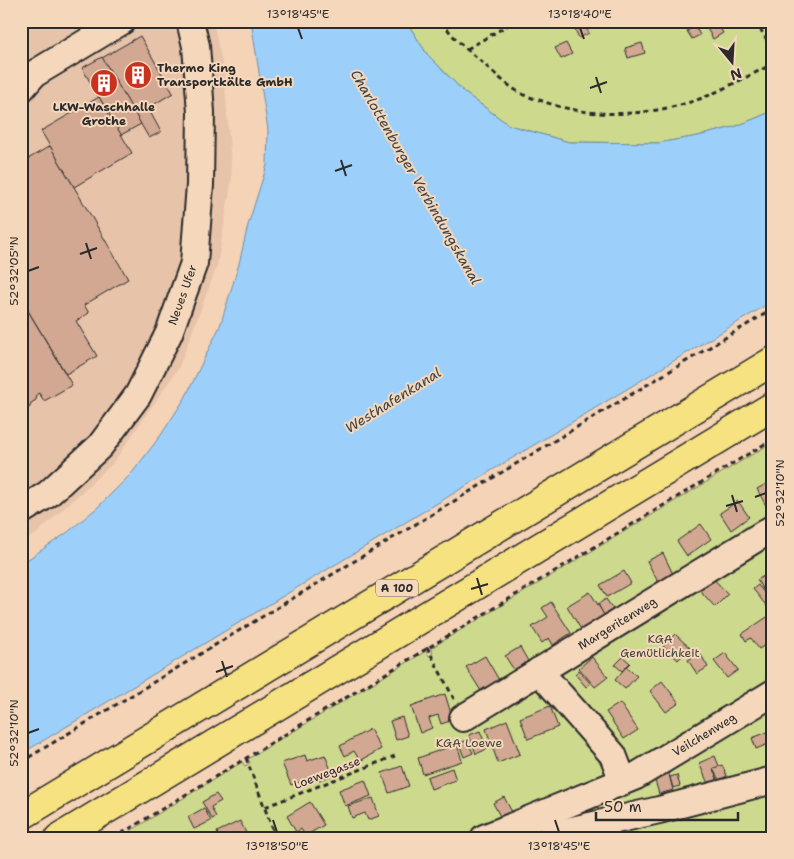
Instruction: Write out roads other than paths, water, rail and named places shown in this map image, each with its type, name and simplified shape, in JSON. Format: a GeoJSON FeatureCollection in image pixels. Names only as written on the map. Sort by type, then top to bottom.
{"type":"FeatureCollection","features":[{"type":"Feature","properties":{"kind":"highway","name":"A 100"},"geometry":{"type":"LineString","coordinates":[[21,816],[773,361]]}},
{"type":"Feature","properties":{"kind":"highway"},"geometry":{"type":"LineString","coordinates":[[59,838],[773,406]]}},
{"type":"Feature","properties":{"kind":"street"},"geometry":{"type":"LineString","coordinates":[[21,89],[34,74],[122,21]]}},
{"type":"Feature","properties":{"kind":"street","name":"Neues Ufer"},"geometry":{"type":"LineString","coordinates":[[21,511],[48,494],[100,446],[138,395],[169,333],[194,263],[200,185],[201,112],[196,46],[190,21]]}},
{"type":"Feature","properties":{"kind":"street","name":"Margeritenweg"},"geometry":{"type":"LineString","coordinates":[[463,718],[773,528]]}},
{"type":"Feature","properties":{"kind":"street"},"geometry":{"type":"LineString","coordinates":[[539,672],[613,755],[629,778]]}},
{"type":"Feature","properties":{"kind":"street","name":"Veilchenweg"},"geometry":{"type":"LineString","coordinates":[[484,838],[629,778],[773,693]]}},
{"type":"Feature","properties":{"kind":"street"},"geometry":{"type":"LineString","coordinates":[[557,835],[773,780]]}},
{"type":"Feature","properties":{"kind":"water"},"geometry":{"type":"Polygon","coordinates":[[[251,21],[406,21],[427,54],[465,93],[509,125],[569,142],[658,143],[698,136],[737,126],[773,111],[773,297],[763,307],[21,754],[21,564],[68,532],[98,507],[132,473],[161,435],[185,398],[220,326],[267,165],[268,130],[251,21]]]}},
{"type":"Feature","properties":{"kind":"place","name":"Thermo King Transportkälte GmbH"},"geometry":{"type":"Point","coordinates":[138,75]}},
{"type":"Feature","properties":{"kind":"place","name":"LKW-Waschhalle Grothe"},"geometry":{"type":"Point","coordinates":[104,83]}},
{"type":"Feature","properties":{"kind":"water label","name":"Charlottenburger Verbindungskanal"},"geometry":{"type":"Point","coordinates":[416,177]}},
{"type":"Feature","properties":{"kind":"water label","name":"Westhafenkanal"},"geometry":{"type":"Point","coordinates":[393,400]}},
{"type":"Feature","properties":{"kind":"park label","name":"KGA Gemütlichkeit"},"geometry":{"type":"Point","coordinates":[660,646]}},
{"type":"Feature","properties":{"kind":"park label","name":"KGA Loewe"},"geometry":{"type":"Point","coordinates":[469,743]}}]}
